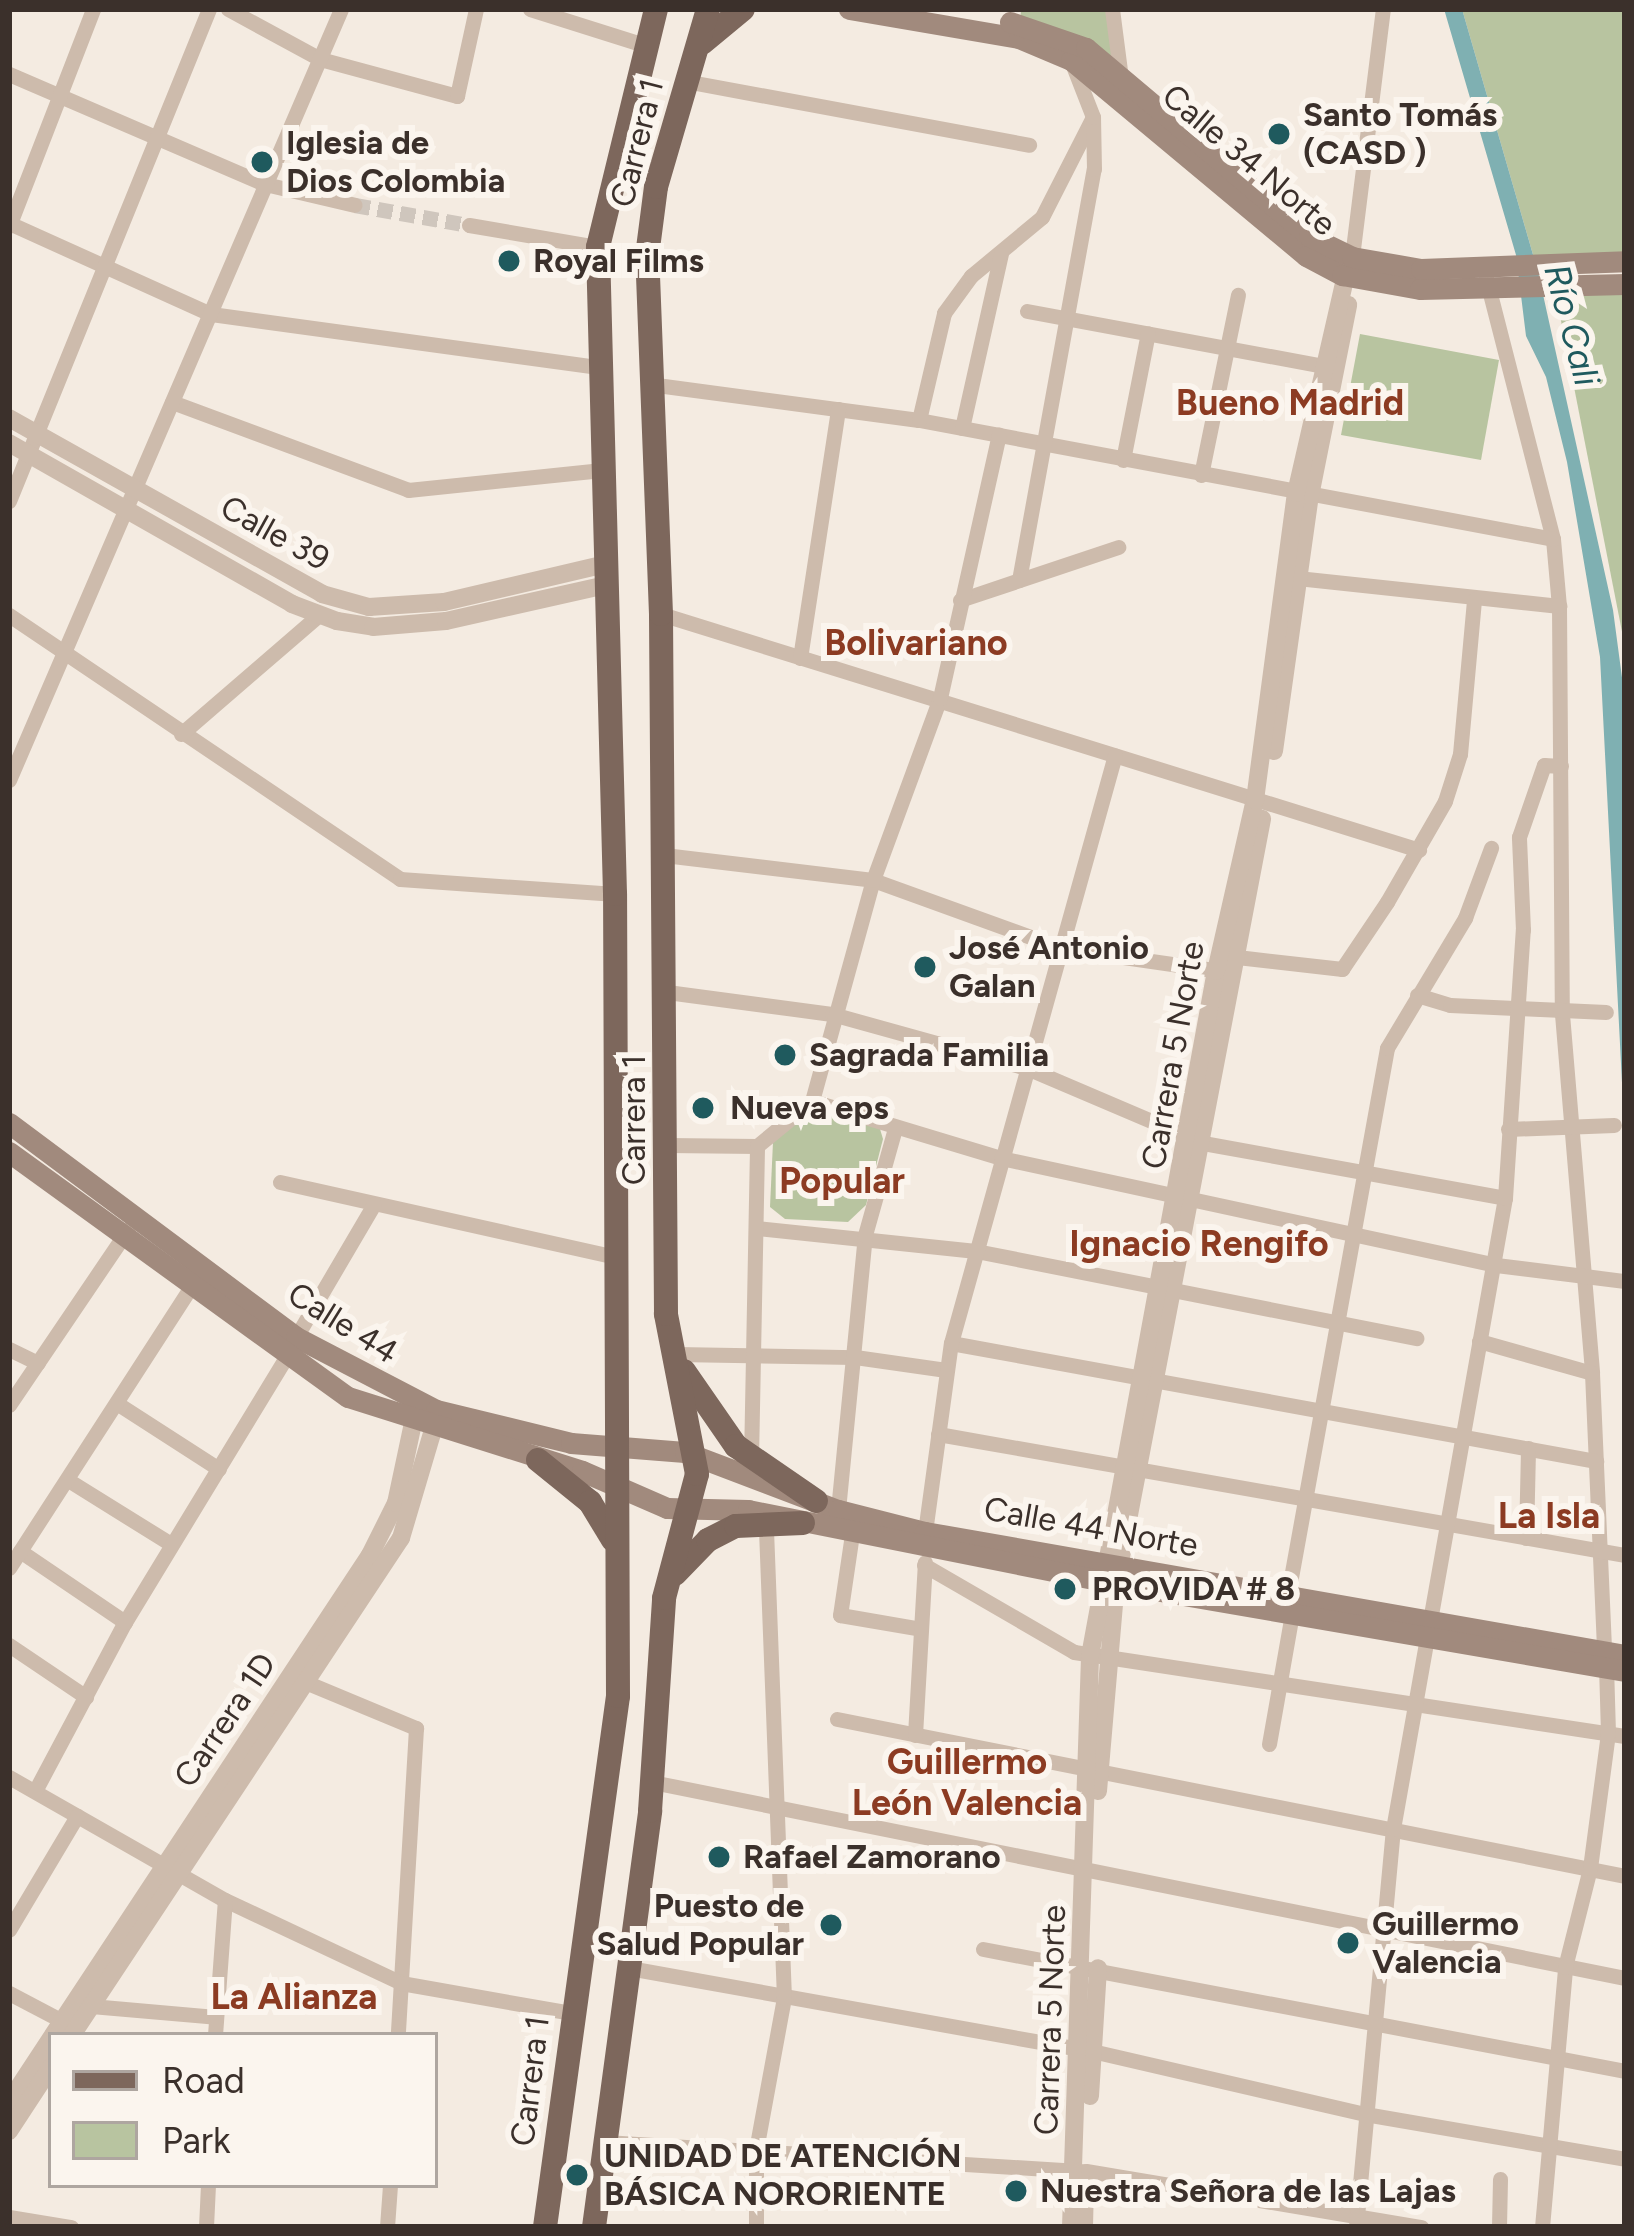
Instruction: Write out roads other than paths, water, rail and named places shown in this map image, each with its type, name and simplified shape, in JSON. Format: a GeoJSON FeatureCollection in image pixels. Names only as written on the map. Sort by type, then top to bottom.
{"type":"FeatureCollection","features":[{"type":"Feature","properties":{"kind":"main road","name":"Carrera 1"},"geometry":{"type":"LineString","coordinates":[[594,2227],[652,1783],[664,1598],[689,1511],[697,1455],[672,1342],[661,614],[649,384],[651,217],[708,9]]}},
{"type":"Feature","properties":{"kind":"main road"},"geometry":{"type":"LineString","coordinates":[[689,71],[715,27],[743,9]]}},
{"type":"Feature","properties":{"kind":"main road","name":"Calle 34 Norte"},"geometry":{"type":"LineString","coordinates":[[849,9],[1019,38],[1071,60],[1147,106]]}},
{"type":"Feature","properties":{"kind":"main road","name":"Calle 34 Norte"},"geometry":{"type":"LineString","coordinates":[[950,9],[1021,17],[1086,48],[1120,71],[1147,106],[1250,212],[1349,270],[1420,289],[1625,261]]}},
{"type":"Feature","properties":{"kind":"main road","name":"Carrera 1"},"geometry":{"type":"LineString","coordinates":[[545,2227],[618,1696],[615,894],[598,247],[651,24]]}},
{"type":"Feature","properties":{"kind":"main road","name":"Calle 34 Norte"},"geometry":{"type":"LineString","coordinates":[[1551,274],[1625,284]]}},
{"type":"Feature","properties":{"kind":"main road","name":"Calle 44"},"geometry":{"type":"LineString","coordinates":[[9,1123],[296,1337],[436,1410],[501,1430],[697,1455]]}},
{"type":"Feature","properties":{"kind":"main road","name":"Calle 44"},"geometry":{"type":"LineString","coordinates":[[9,1152],[285,1359],[423,1427],[689,1511]]}},
{"type":"Feature","properties":{"kind":"main road"},"geometry":{"type":"LineString","coordinates":[[672,1342],[704,1406],[752,1460],[819,1511]]}},
{"type":"Feature","properties":{"kind":"main road","name":"Calle 44 Norte"},"geometry":{"type":"LineString","coordinates":[[697,1455],[819,1511],[925,1548]]}},
{"type":"Feature","properties":{"kind":"main road"},"geometry":{"type":"LineString","coordinates":[[538,1460],[590,1502],[616,1546]]}},
{"type":"Feature","properties":{"kind":"main road","name":"Calle 44 Norte"},"geometry":{"type":"LineString","coordinates":[[689,1511],[819,1511],[852,1534],[925,1548],[1111,1574],[1615,1660]]}},
{"type":"Feature","properties":{"kind":"main road"},"geometry":{"type":"LineString","coordinates":[[664,1598],[708,1540],[819,1511]]}},
{"type":"Feature","properties":{"kind":"street"},"geometry":{"type":"LineString","coordinates":[[93,9],[9,224],[212,314],[598,367]]}},
{"type":"Feature","properties":{"kind":"street"},"geometry":{"type":"LineString","coordinates":[[9,501],[209,9]]}},
{"type":"Feature","properties":{"kind":"street"},"geometry":{"type":"LineString","coordinates":[[228,9],[320,59],[457,96],[476,9]]}},
{"type":"Feature","properties":{"kind":"street"},"geometry":{"type":"LineString","coordinates":[[9,780],[341,9]]}},
{"type":"Feature","properties":{"kind":"street"},"geometry":{"type":"LineString","coordinates":[[530,9],[651,24]]}},
{"type":"Feature","properties":{"kind":"street"},"geometry":{"type":"LineString","coordinates":[[1112,9],[1120,71]]}},
{"type":"Feature","properties":{"kind":"street","name":"Carrera 5 Norte"},"geometry":{"type":"LineString","coordinates":[[1303,495],[1349,270],[1384,9]]}},
{"type":"Feature","properties":{"kind":"street"},"geometry":{"type":"LineString","coordinates":[[1019,580],[1094,170],[1093,117],[1071,60]]}},
{"type":"Feature","properties":{"kind":"street"},"geometry":{"type":"LineString","coordinates":[[689,71],[1029,145]]}},
{"type":"Feature","properties":{"kind":"street"},"geometry":{"type":"LineString","coordinates":[[9,74],[154,141],[265,184],[355,205]]}},
{"type":"Feature","properties":{"kind":"street"},"geometry":{"type":"LineString","coordinates":[[919,420],[944,313],[971,276],[1042,217],[1093,117]]}},
{"type":"Feature","properties":{"kind":"street"},"geometry":{"type":"LineString","coordinates":[[469,225],[598,247]]}},
{"type":"Feature","properties":{"kind":"street"},"geometry":{"type":"LineString","coordinates":[[962,428],[1001,253]]}},
{"type":"Feature","properties":{"kind":"street","name":"Carrera 5 Norte"},"geometry":{"type":"LineString","coordinates":[[1084,2227],[1080,2171],[1091,1970],[1098,1656],[1260,802],[1323,367],[1349,270]]}},
{"type":"Feature","properties":{"kind":"street"},"geometry":{"type":"LineString","coordinates":[[1492,277],[1552,539],[1559,606],[1562,1014],[1578,1277],[1592,1373],[1600,1551],[1615,1660],[1616,1735],[1565,1967],[1542,2227]]}},
{"type":"Feature","properties":{"kind":"street"},"geometry":{"type":"LineString","coordinates":[[1201,475],[1238,295]]}},
{"type":"Feature","properties":{"kind":"street"},"geometry":{"type":"LineString","coordinates":[[1027,311],[1323,367]]}},
{"type":"Feature","properties":{"kind":"street"},"geometry":{"type":"LineString","coordinates":[[1123,460],[1148,333]]}},
{"type":"Feature","properties":{"kind":"street"},"geometry":{"type":"LineString","coordinates":[[649,384],[919,420],[1552,539]]}},
{"type":"Feature","properties":{"kind":"street"},"geometry":{"type":"LineString","coordinates":[[172,402],[408,490],[602,470]]}},
{"type":"Feature","properties":{"kind":"street"},"geometry":{"type":"LineString","coordinates":[[800,658],[838,409]]}},
{"type":"Feature","properties":{"kind":"street","name":"Calle 39"},"geometry":{"type":"LineString","coordinates":[[9,418],[322,594],[369,607],[445,612]]}},
{"type":"Feature","properties":{"kind":"street"},"geometry":{"type":"LineString","coordinates":[[667,1145],[757,1146],[812,1101],[872,880],[940,698],[999,435]]}},
{"type":"Feature","properties":{"kind":"street","name":"Calle 39"},"geometry":{"type":"LineString","coordinates":[[9,443],[320,614],[373,627],[606,574]]}},
{"type":"Feature","properties":{"kind":"street"},"geometry":{"type":"LineString","coordinates":[[960,600],[1118,547]]}},
{"type":"Feature","properties":{"kind":"street"},"geometry":{"type":"LineString","coordinates":[[1294,578],[1559,606]]}},
{"type":"Feature","properties":{"kind":"street"},"geometry":{"type":"LineString","coordinates":[[664,855],[872,880],[1060,948],[1229,967],[1342,970],[1419,850],[1460,754],[1474,600]]}},
{"type":"Feature","properties":{"kind":"street"},"geometry":{"type":"LineString","coordinates":[[181,734],[320,614]]}},
{"type":"Feature","properties":{"kind":"street"},"geometry":{"type":"LineString","coordinates":[[661,614],[1419,850]]}},
{"type":"Feature","properties":{"kind":"street"},"geometry":{"type":"LineString","coordinates":[[9,615],[400,879],[615,894]]}},
{"type":"Feature","properties":{"kind":"street"},"geometry":{"type":"LineString","coordinates":[[915,1735],[925,1548],[951,1343],[1115,755]]}},
{"type":"Feature","properties":{"kind":"street"},"geometry":{"type":"LineString","coordinates":[[1356,2222],[1393,1829],[1505,1198],[1517,1010],[1519,837],[1544,765],[1561,766]]}},
{"type":"Feature","properties":{"kind":"street"},"geometry":{"type":"LineString","coordinates":[[1269,1744],[1387,1048],[1465,918],[1491,848]]}},
{"type":"Feature","properties":{"kind":"street"},"geometry":{"type":"LineString","coordinates":[[668,992],[832,1014],[1028,1068],[1196,1139],[1368,1178],[1505,1198]]}},
{"type":"Feature","properties":{"kind":"street"},"geometry":{"type":"LineString","coordinates":[[1417,995],[1517,1010],[1606,1012]]}},
{"type":"Feature","properties":{"kind":"street"},"geometry":{"type":"LineString","coordinates":[[812,1101],[1001,1158],[1358,1230],[1496,1265],[1625,1281]]}},
{"type":"Feature","properties":{"kind":"street"},"geometry":{"type":"LineString","coordinates":[[1508,1129],[1614,1125]]}},
{"type":"Feature","properties":{"kind":"street"},"geometry":{"type":"LineString","coordinates":[[819,1511],[856,1357],[865,1235],[896,1128]]}},
{"type":"Feature","properties":{"kind":"street"},"geometry":{"type":"LineString","coordinates":[[752,1460],[757,1146]]}},
{"type":"Feature","properties":{"kind":"street"},"geometry":{"type":"LineString","coordinates":[[280,1182],[616,1257]]}},
{"type":"Feature","properties":{"kind":"street"},"geometry":{"type":"LineString","coordinates":[[296,1337],[374,1204]]}},
{"type":"Feature","properties":{"kind":"street"},"geometry":{"type":"LineString","coordinates":[[9,1405],[136,1216]]}},
{"type":"Feature","properties":{"kind":"street"},"geometry":{"type":"LineString","coordinates":[[757,1228],[865,1235],[976,1251],[1169,1284],[1418,1338]]}},
{"type":"Feature","properties":{"kind":"street"},"geometry":{"type":"LineString","coordinates":[[9,1568],[191,1287]]}},
{"type":"Feature","properties":{"kind":"street"},"geometry":{"type":"LineString","coordinates":[[1479,1341],[1592,1373]]}},
{"type":"Feature","properties":{"kind":"street"},"geometry":{"type":"LineString","coordinates":[[672,1342],[754,1354],[856,1357],[946,1370]]}},
{"type":"Feature","properties":{"kind":"street"},"geometry":{"type":"LineString","coordinates":[[951,1343],[1151,1374],[1596,1461]]}},
{"type":"Feature","properties":{"kind":"street"},"geometry":{"type":"LineString","coordinates":[[9,1349],[38,1363]]}},
{"type":"Feature","properties":{"kind":"street"},"geometry":{"type":"LineString","coordinates":[[35,1792],[125,1622],[285,1359]]}},
{"type":"Feature","properties":{"kind":"street"},"geometry":{"type":"LineString","coordinates":[[118,1404],[219,1469]]}},
{"type":"Feature","properties":{"kind":"street","name":"Carrera 1D"},"geometry":{"type":"LineString","coordinates":[[60,2032],[299,1680],[405,1506],[423,1427]]}},
{"type":"Feature","properties":{"kind":"street"},"geometry":{"type":"LineString","coordinates":[[938,1434],[1625,1555]]}},
{"type":"Feature","properties":{"kind":"street"},"geometry":{"type":"LineString","coordinates":[[1526,1538],[1528,1448]]}},
{"type":"Feature","properties":{"kind":"street"},"geometry":{"type":"LineString","coordinates":[[68,1480],[171,1544]]}},
{"type":"Feature","properties":{"kind":"street"},"geometry":{"type":"LineString","coordinates":[[756,2227],[756,2150],[784,1998],[781,1808],[766,1523]]}},
{"type":"Feature","properties":{"kind":"street"},"geometry":{"type":"LineString","coordinates":[[852,1534],[839,1615],[921,1629]]}},
{"type":"Feature","properties":{"kind":"street"},"geometry":{"type":"LineString","coordinates":[[925,1548],[1047,1640],[1098,1656],[1413,1700],[1616,1735]]}},
{"type":"Feature","properties":{"kind":"street"},"geometry":{"type":"LineString","coordinates":[[20,1551],[125,1622]]}},
{"type":"Feature","properties":{"kind":"street"},"geometry":{"type":"LineString","coordinates":[[9,1645],[86,1697]]}},
{"type":"Feature","properties":{"kind":"street"},"geometry":{"type":"LineString","coordinates":[[299,1680],[416,1728],[398,2032]]}},
{"type":"Feature","properties":{"kind":"street"},"geometry":{"type":"LineString","coordinates":[[837,1719],[1625,1876]]}},
{"type":"Feature","properties":{"kind":"street"},"geometry":{"type":"LineString","coordinates":[[9,1777],[225,1900],[401,1983],[572,2013]]}},
{"type":"Feature","properties":{"kind":"street"},"geometry":{"type":"LineString","coordinates":[[652,1783],[1385,1935],[1625,1978]]}},
{"type":"Feature","properties":{"kind":"street"},"geometry":{"type":"LineString","coordinates":[[9,1930],[77,1816]]}},
{"type":"Feature","properties":{"kind":"street","name":"Carrera 1D"},"geometry":{"type":"LineString","coordinates":[[60,2032],[91,2006],[172,1870]]}},
{"type":"Feature","properties":{"kind":"street"},"geometry":{"type":"LineString","coordinates":[[215,2032],[225,1900]]}},
{"type":"Feature","properties":{"kind":"street"},"geometry":{"type":"LineString","coordinates":[[983,1949],[1625,2072]]}},
{"type":"Feature","properties":{"kind":"street"},"geometry":{"type":"LineString","coordinates":[[628,1968],[1085,2050],[1365,2114],[1625,2159]]}},
{"type":"Feature","properties":{"kind":"street"},"geometry":{"type":"LineString","coordinates":[[9,1993],[60,2032]]}},
{"type":"Feature","properties":{"kind":"street"},"geometry":{"type":"LineString","coordinates":[[91,2006],[215,2017]]}},
{"type":"Feature","properties":{"kind":"street","name":"Carrera 1D"},"geometry":{"type":"LineString","coordinates":[[9,2102],[48,2048]]}},
{"type":"Feature","properties":{"kind":"street"},"geometry":{"type":"LineString","coordinates":[[9,2131],[48,2072]]}},
{"type":"Feature","properties":{"kind":"street"},"geometry":{"type":"LineString","coordinates":[[605,2142],[1080,2171],[1356,2222],[1421,2227]]}},
{"type":"Feature","properties":{"kind":"street","name":"Carrera 5 Norte"},"geometry":{"type":"LineString","coordinates":[[1070,2227],[1080,2171]]}},
{"type":"Feature","properties":{"kind":"street"},"geometry":{"type":"LineString","coordinates":[[1499,2227],[1500,2179]]}},
{"type":"Feature","properties":{"kind":"street"},"geometry":{"type":"LineString","coordinates":[[206,2227],[208,2188]]}},
{"type":"Feature","properties":{"kind":"street"},"geometry":{"type":"LineString","coordinates":[[388,2227],[390,2188]]}},
{"type":"Feature","properties":{"kind":"street"},"geometry":{"type":"LineString","coordinates":[[9,2217],[71,2227]]}},
{"type":"Feature","properties":{"kind":"water"},"geometry":{"type":"Polygon","coordinates":[[[1444,9],[1462,9],[1538,272],[1613,610],[1625,700],[1625,1141],[1600,657],[1567,462],[1546,377],[1526,336],[1516,255],[1444,9]]]}},
{"type":"Feature","properties":{"kind":"tunnel"},"geometry":{"type":"LineString","coordinates":[[355,205],[469,225]]}},
{"type":"Feature","properties":{"kind":"place","name":"Santo Tomás (CASD )"},"geometry":{"type":"Point","coordinates":[1279,134]}},
{"type":"Feature","properties":{"kind":"place","name":"Iglesia de Dios Colombia"},"geometry":{"type":"Point","coordinates":[262,162]}},
{"type":"Feature","properties":{"kind":"place","name":"Royal Films"},"geometry":{"type":"Point","coordinates":[509,261]}},
{"type":"Feature","properties":{"kind":"place","name":"José Antonio Galan"},"geometry":{"type":"Point","coordinates":[925,967]}},
{"type":"Feature","properties":{"kind":"place","name":"Sagrada Familia"},"geometry":{"type":"Point","coordinates":[785,1055]}},
{"type":"Feature","properties":{"kind":"place","name":"Nueva eps"},"geometry":{"type":"Point","coordinates":[703,1108]}},
{"type":"Feature","properties":{"kind":"place","name":"PROVIDA # 8"},"geometry":{"type":"Point","coordinates":[1065,1589]}},
{"type":"Feature","properties":{"kind":"place","name":"Rafael Zamorano"},"geometry":{"type":"Point","coordinates":[719,1857]}},
{"type":"Feature","properties":{"kind":"place","name":"Puesto de Salud Popular"},"geometry":{"type":"Point","coordinates":[831,1925]}},
{"type":"Feature","properties":{"kind":"place","name":"Guillermo Valencia"},"geometry":{"type":"Point","coordinates":[1348,1943]}},
{"type":"Feature","properties":{"kind":"place","name":"UNIDAD DE ATENCIÓN BÁSICA NORORIENTE"},"geometry":{"type":"Point","coordinates":[577,2175]}},
{"type":"Feature","properties":{"kind":"place","name":"Nuestra Señora de las Lajas"},"geometry":{"type":"Point","coordinates":[1016,2191]}},
{"type":"Feature","properties":{"kind":"district","name":"Bueno Madrid"},"geometry":{"type":"Point","coordinates":[1290,403]}},
{"type":"Feature","properties":{"kind":"district","name":"Bolivariano"},"geometry":{"type":"Point","coordinates":[916,643]}},
{"type":"Feature","properties":{"kind":"district","name":"Popular"},"geometry":{"type":"Point","coordinates":[842,1181]}},
{"type":"Feature","properties":{"kind":"district","name":"Ignacio Rengifo"},"geometry":{"type":"Point","coordinates":[1199,1244]}},
{"type":"Feature","properties":{"kind":"district","name":"La Isla"},"geometry":{"type":"Point","coordinates":[1549,1516]}},
{"type":"Feature","properties":{"kind":"district","name":"Guillermo León Valencia"},"geometry":{"type":"Point","coordinates":[967,1782]}},
{"type":"Feature","properties":{"kind":"district","name":"La Alianza"},"geometry":{"type":"Point","coordinates":[294,1997]}},
{"type":"Feature","properties":{"kind":"water label","name":"Río Cali"},"geometry":{"type":"Point","coordinates":[1572,325]}}]}
